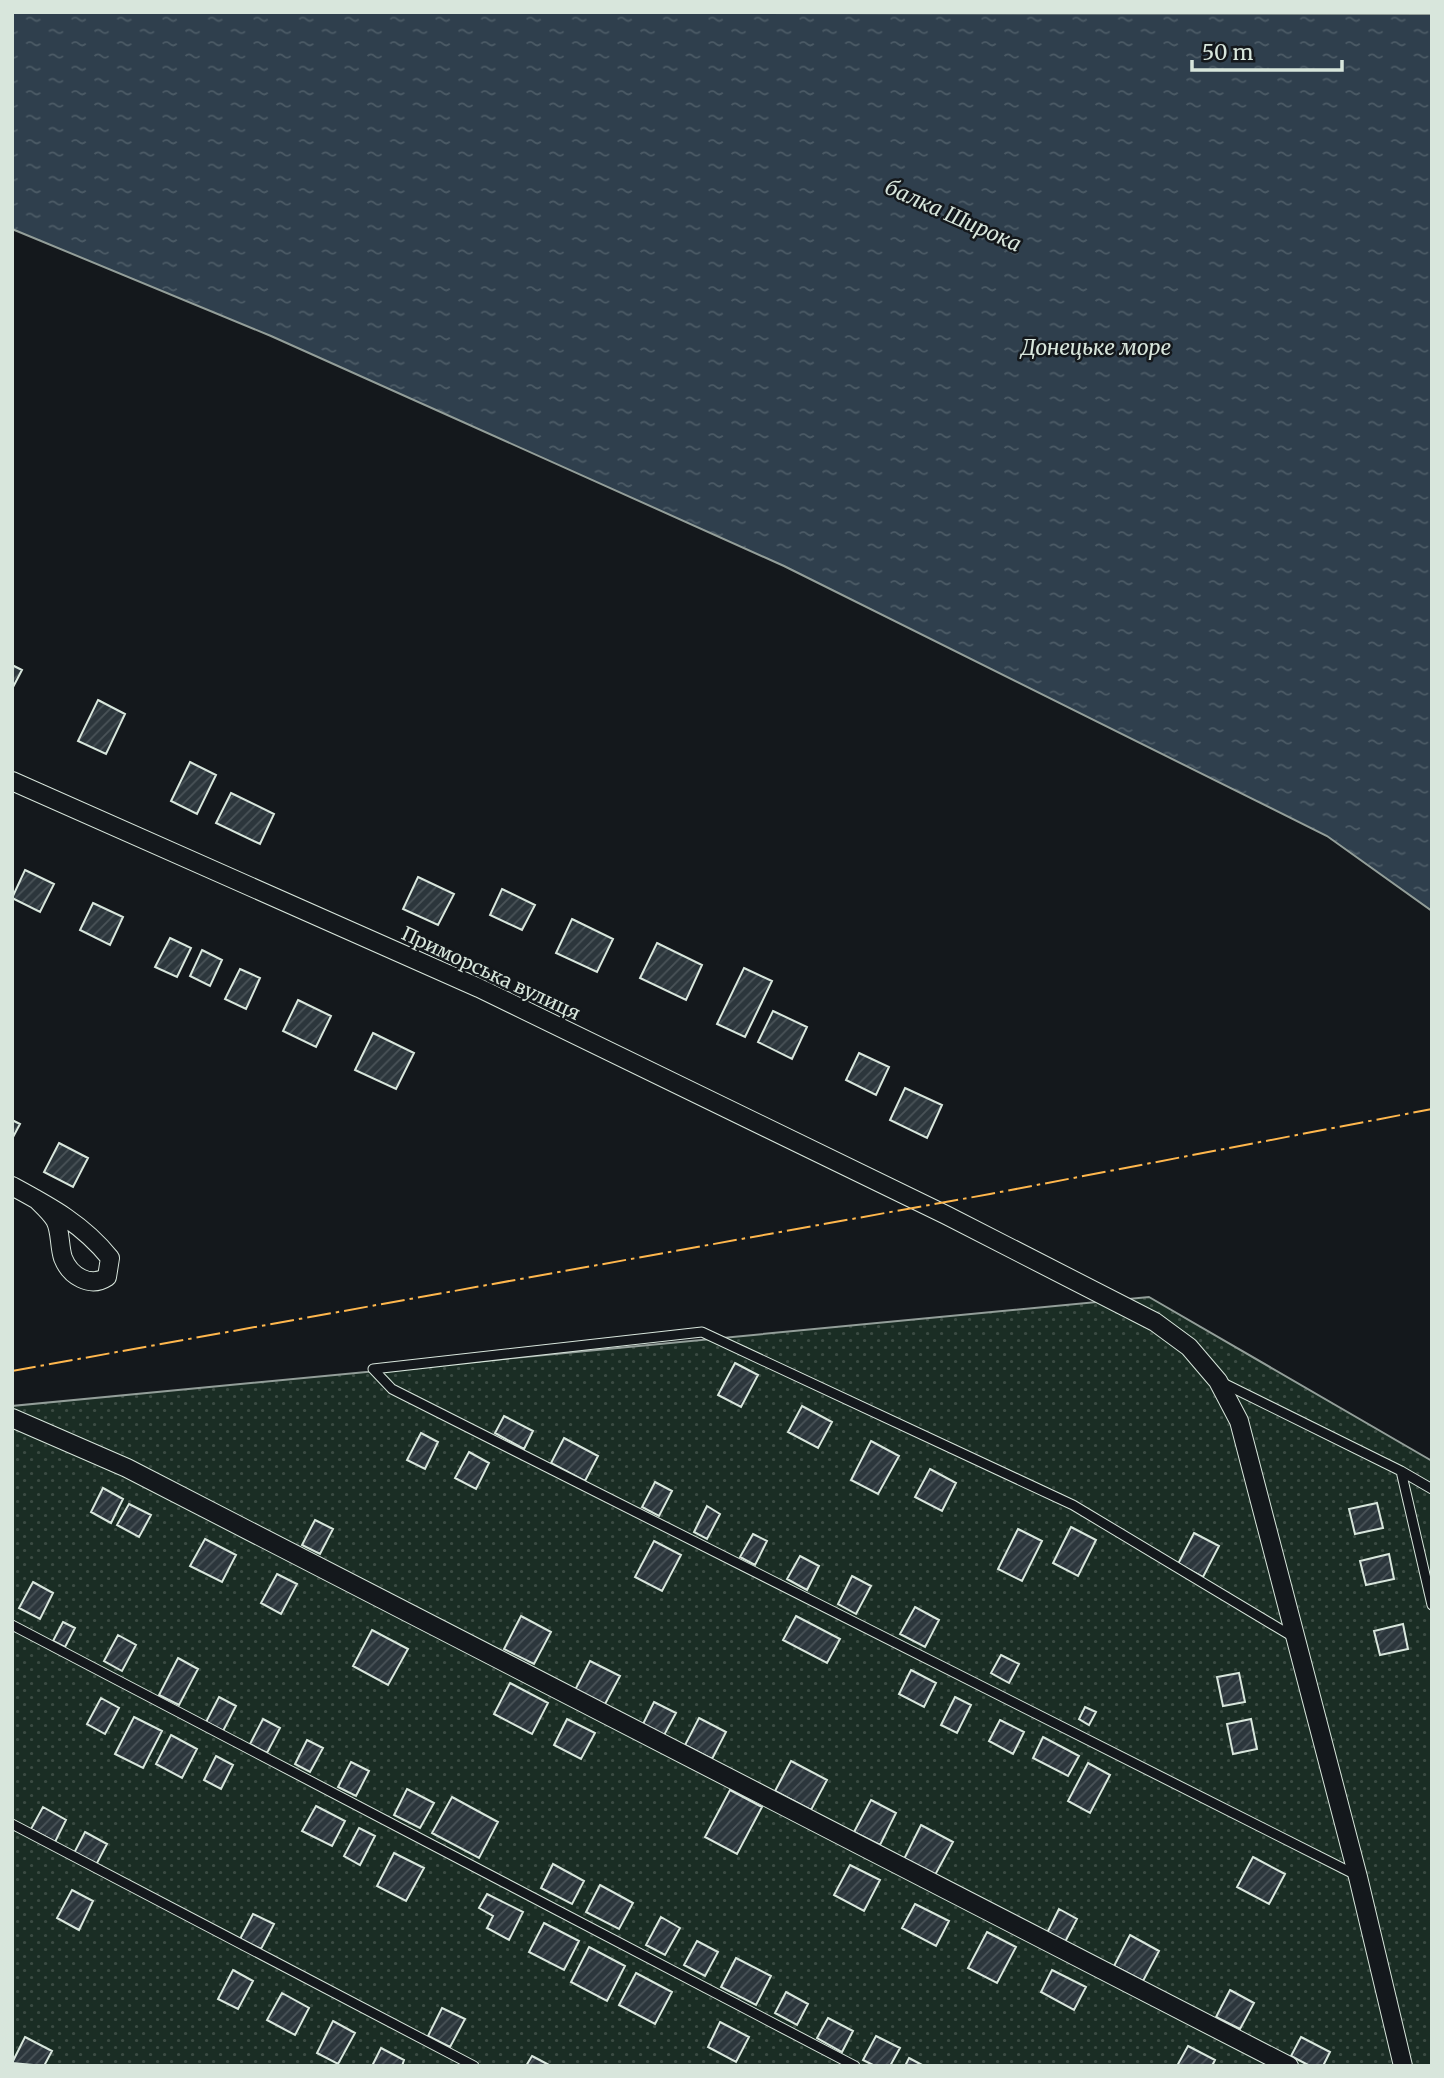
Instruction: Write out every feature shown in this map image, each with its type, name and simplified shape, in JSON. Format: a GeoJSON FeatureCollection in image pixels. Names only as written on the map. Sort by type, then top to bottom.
{"type":"FeatureCollection","features":[{"type":"Feature","properties":{"kind":"street","name":"Приморська вулиця"},"geometry":{"type":"LineString","coordinates":[[12,781],[479,988],[946,1215],[1155,1322],[1189,1347],[1218,1381],[1240,1421],[1358,1877],[1403,2066]]}},
{"type":"Feature","properties":{"kind":"street"},"geometry":{"type":"LineString","coordinates":[[12,1186],[62,1213],[94,1237],[110,1258],[107,1277],[99,1282],[85,1281],[73,1273],[64,1258],[55,1220],[36,1199]]}},
{"type":"Feature","properties":{"kind":"street"},"geometry":{"type":"LineString","coordinates":[[12,1418],[127,1468],[1289,2066]]}},
{"type":"Feature","properties":{"kind":"lane"},"geometry":{"type":"LineString","coordinates":[[1296,1639],[1073,1505],[702,1332],[373,1368],[391,1389],[1358,1877]]}},
{"type":"Feature","properties":{"kind":"lane"},"geometry":{"type":"LineString","coordinates":[[1218,1381],[1401,1471],[1432,1489]]}},
{"type":"Feature","properties":{"kind":"lane"},"geometry":{"type":"LineString","coordinates":[[1401,1471],[1432,1605]]}},
{"type":"Feature","properties":{"kind":"lane"},"geometry":{"type":"LineString","coordinates":[[12,1625],[855,2066]]}},
{"type":"Feature","properties":{"kind":"lane"},"geometry":{"type":"LineString","coordinates":[[12,1824],[474,2066]]}},
{"type":"Feature","properties":{"kind":"green space"},"geometry":{"type":"Polygon","coordinates":[[[1149,1297],[1432,1461],[1432,2066],[12,2066],[12,1406],[1149,1297]]]}},
{"type":"Feature","properties":{"kind":"water","name":"Донецьке море"},"geometry":{"type":"Polygon","coordinates":[[[12,12],[1432,14],[1432,911],[1327,836],[784,566],[271,336],[12,229],[12,12]]]}},
{"type":"Feature","properties":{"kind":"building"},"geometry":{"type":"Polygon","coordinates":[[[12,665],[22,670],[12,689],[12,665]]]}},
{"type":"Feature","properties":{"kind":"building"},"geometry":{"type":"Polygon","coordinates":[[[98,700],[125,714],[106,754],[78,741],[98,700]]]}},
{"type":"Feature","properties":{"kind":"building"},"geometry":{"type":"Polygon","coordinates":[[[190,762],[216,775],[197,814],[171,801],[190,762]]]}},
{"type":"Feature","properties":{"kind":"building"},"geometry":{"type":"Polygon","coordinates":[[[231,793],[274,814],[260,844],[216,823],[231,793]]]}},
{"type":"Feature","properties":{"kind":"building"},"geometry":{"type":"Polygon","coordinates":[[[25,870],[54,884],[40,912],[12,898],[25,870]]]}},
{"type":"Feature","properties":{"kind":"building"},"geometry":{"type":"Polygon","coordinates":[[[418,877],[454,894],[438,925],[403,909],[418,877]]]}},
{"type":"Feature","properties":{"kind":"building"},"geometry":{"type":"Polygon","coordinates":[[[502,889],[535,905],[522,930],[490,915],[502,889]]]}},
{"type":"Feature","properties":{"kind":"building"},"geometry":{"type":"Polygon","coordinates":[[[93,903],[123,917],[110,945],[80,930],[93,903]]]}},
{"type":"Feature","properties":{"kind":"building"},"geometry":{"type":"Polygon","coordinates":[[[572,919],[613,939],[597,972],[556,953],[572,919]]]}},
{"type":"Feature","properties":{"kind":"building"},"geometry":{"type":"Polygon","coordinates":[[[170,938],[191,948],[177,977],[155,967],[170,938]]]}},
{"type":"Feature","properties":{"kind":"building"},"geometry":{"type":"Polygon","coordinates":[[[657,943],[702,965],[686,1000],[640,978],[657,943]]]}},
{"type":"Feature","properties":{"kind":"building"},"geometry":{"type":"Polygon","coordinates":[[[202,950],[222,960],[210,986],[190,976],[202,950]]]}},
{"type":"Feature","properties":{"kind":"building"},"geometry":{"type":"Polygon","coordinates":[[[744,968],[772,981],[745,1037],[717,1024],[744,968]]]}},
{"type":"Feature","properties":{"kind":"building"},"geometry":{"type":"Polygon","coordinates":[[[240,969],[260,978],[246,1009],[225,999],[240,969]]]}},
{"type":"Feature","properties":{"kind":"building"},"geometry":{"type":"Polygon","coordinates":[[[298,1000],[331,1016],[316,1047],[283,1031],[298,1000]]]}},
{"type":"Feature","properties":{"kind":"building"},"geometry":{"type":"Polygon","coordinates":[[[773,1011],[807,1027],[792,1059],[758,1042],[773,1011]]]}},
{"type":"Feature","properties":{"kind":"building"},"geometry":{"type":"Polygon","coordinates":[[[373,1033],[414,1053],[396,1089],[355,1070],[373,1033]]]}},
{"type":"Feature","properties":{"kind":"building"},"geometry":{"type":"Polygon","coordinates":[[[859,1053],[889,1067],[876,1095],[846,1080],[859,1053]]]}},
{"type":"Feature","properties":{"kind":"building"},"geometry":{"type":"Polygon","coordinates":[[[905,1088],[942,1105],[927,1138],[890,1120],[905,1088]]]}},
{"type":"Feature","properties":{"kind":"building"},"geometry":{"type":"Polygon","coordinates":[[[12,1120],[20,1124],[12,1139],[12,1120]]]}},
{"type":"Feature","properties":{"kind":"building"},"geometry":{"type":"Polygon","coordinates":[[[59,1143],[88,1158],[73,1187],[44,1172],[59,1143]]]}},
{"type":"Feature","properties":{"kind":"building"},"geometry":{"type":"Polygon","coordinates":[[[735,1363],[758,1375],[741,1407],[718,1395],[735,1363]]]}},
{"type":"Feature","properties":{"kind":"building"},"geometry":{"type":"Polygon","coordinates":[[[802,1406],[832,1422],[818,1448],[788,1432],[802,1406]]]}},
{"type":"Feature","properties":{"kind":"building"},"geometry":{"type":"Polygon","coordinates":[[[504,1416],[533,1431],[524,1449],[495,1433],[504,1416]]]}},
{"type":"Feature","properties":{"kind":"building"},"geometry":{"type":"Polygon","coordinates":[[[421,1433],[438,1442],[425,1469],[407,1460],[421,1433]]]}},
{"type":"Feature","properties":{"kind":"building"},"geometry":{"type":"Polygon","coordinates":[[[564,1438],[598,1456],[585,1481],[551,1463],[564,1438]]]}},
{"type":"Feature","properties":{"kind":"building"},"geometry":{"type":"Polygon","coordinates":[[[871,1441],[899,1456],[878,1494],[851,1480],[871,1441]]]}},
{"type":"Feature","properties":{"kind":"building"},"geometry":{"type":"Polygon","coordinates":[[[469,1452],[489,1463],[476,1489],[455,1478],[469,1452]]]}},
{"type":"Feature","properties":{"kind":"building"},"geometry":{"type":"Polygon","coordinates":[[[930,1469],[956,1483],[942,1511],[915,1497],[930,1469]]]}},
{"type":"Feature","properties":{"kind":"building"},"geometry":{"type":"Polygon","coordinates":[[[655,1482],[672,1491],[659,1516],[642,1507],[655,1482]]]}},
{"type":"Feature","properties":{"kind":"building"},"geometry":{"type":"Polygon","coordinates":[[[103,1488],[123,1499],[111,1523],[91,1512],[103,1488]]]}},
{"type":"Feature","properties":{"kind":"building"},"geometry":{"type":"Polygon","coordinates":[[[1377,1503],[1383,1528],[1355,1534],[1349,1509],[1377,1503]]]}},
{"type":"Feature","properties":{"kind":"building"},"geometry":{"type":"Polygon","coordinates":[[[129,1504],[151,1515],[139,1537],[117,1525],[129,1504]]]}},
{"type":"Feature","properties":{"kind":"building"},"geometry":{"type":"Polygon","coordinates":[[[707,1506],[720,1514],[707,1539],[694,1532],[707,1506]]]}},
{"type":"Feature","properties":{"kind":"building"},"geometry":{"type":"Polygon","coordinates":[[[315,1520],[333,1529],[320,1554],[302,1545],[315,1520]]]}},
{"type":"Feature","properties":{"kind":"building"},"geometry":{"type":"Polygon","coordinates":[[[1071,1527],[1096,1540],[1078,1576],[1053,1563],[1071,1527]]]}},
{"type":"Feature","properties":{"kind":"building"},"geometry":{"type":"Polygon","coordinates":[[[1018,1529],[1042,1541],[1022,1581],[998,1569],[1018,1529]]]}},
{"type":"Feature","properties":{"kind":"building"},"geometry":{"type":"Polygon","coordinates":[[[1194,1533],[1219,1546],[1203,1577],[1178,1564],[1194,1533]]]}},
{"type":"Feature","properties":{"kind":"building"},"geometry":{"type":"Polygon","coordinates":[[[753,1534],[767,1541],[755,1565],[740,1557],[753,1534]]]}},
{"type":"Feature","properties":{"kind":"building"},"geometry":{"type":"Polygon","coordinates":[[[205,1539],[236,1555],[222,1582],[190,1566],[205,1539]]]}},
{"type":"Feature","properties":{"kind":"building"},"geometry":{"type":"Polygon","coordinates":[[[654,1541],[681,1555],[662,1591],[635,1577],[654,1541]]]}},
{"type":"Feature","properties":{"kind":"building"},"geometry":{"type":"Polygon","coordinates":[[[1389,1554],[1394,1579],[1366,1585],[1360,1561],[1389,1554]]]}},
{"type":"Feature","properties":{"kind":"building"},"geometry":{"type":"Polygon","coordinates":[[[800,1556],[819,1566],[807,1590],[787,1579],[800,1556]]]}},
{"type":"Feature","properties":{"kind":"building"},"geometry":{"type":"Polygon","coordinates":[[[277,1574],[297,1584],[281,1614],[261,1603],[277,1574]]]}},
{"type":"Feature","properties":{"kind":"building"},"geometry":{"type":"Polygon","coordinates":[[[852,1576],[871,1586],[856,1614],[838,1604],[852,1576]]]}},
{"type":"Feature","properties":{"kind":"building"},"geometry":{"type":"Polygon","coordinates":[[[33,1582],[53,1593],[40,1619],[19,1608],[33,1582]]]}},
{"type":"Feature","properties":{"kind":"building"},"geometry":{"type":"Polygon","coordinates":[[[915,1607],[939,1620],[925,1647],[900,1634],[915,1607]]]}},
{"type":"Feature","properties":{"kind":"building"},"geometry":{"type":"Polygon","coordinates":[[[521,1616],[551,1632],[534,1664],[504,1649],[521,1616]]]}},
{"type":"Feature","properties":{"kind":"building"},"geometry":{"type":"Polygon","coordinates":[[[796,1616],[840,1639],[827,1663],[783,1640],[796,1616]]]}},
{"type":"Feature","properties":{"kind":"building"},"geometry":{"type":"Polygon","coordinates":[[[63,1622],[75,1628],[65,1647],[53,1641],[63,1622]]]}},
{"type":"Feature","properties":{"kind":"building"},"geometry":{"type":"Polygon","coordinates":[[[1403,1624],[1408,1649],[1380,1655],[1374,1631],[1403,1624]]]}},
{"type":"Feature","properties":{"kind":"building"},"geometry":{"type":"Polygon","coordinates":[[[372,1630],[408,1649],[388,1685],[353,1666],[372,1630]]]}},
{"type":"Feature","properties":{"kind":"building"},"geometry":{"type":"Polygon","coordinates":[[[118,1635],[136,1645],[122,1671],[104,1661],[118,1635]]]}},
{"type":"Feature","properties":{"kind":"building"},"geometry":{"type":"Polygon","coordinates":[[[1001,1655],[1019,1664],[1009,1683],[991,1673],[1001,1655]]]}},
{"type":"Feature","properties":{"kind":"building"},"geometry":{"type":"Polygon","coordinates":[[[178,1658],[198,1669],[179,1705],[159,1695],[178,1658]]]}},
{"type":"Feature","properties":{"kind":"building"},"geometry":{"type":"Polygon","coordinates":[[[590,1661],[620,1676],[604,1706],[575,1690],[590,1661]]]}},
{"type":"Feature","properties":{"kind":"building"},"geometry":{"type":"Polygon","coordinates":[[[911,1670],[936,1683],[924,1707],[899,1694],[911,1670]]]}},
{"type":"Feature","properties":{"kind":"building"},"geometry":{"type":"Polygon","coordinates":[[[1239,1673],[1245,1702],[1223,1706],[1217,1677],[1239,1673]]]}},
{"type":"Feature","properties":{"kind":"building"},"geometry":{"type":"Polygon","coordinates":[[[510,1683],[548,1703],[532,1734],[494,1714],[510,1683]]]}},
{"type":"Feature","properties":{"kind":"building"},"geometry":{"type":"Polygon","coordinates":[[[219,1697],[236,1706],[223,1731],[206,1722],[219,1697]]]}},
{"type":"Feature","properties":{"kind":"building"},"geometry":{"type":"Polygon","coordinates":[[[955,1697],[971,1705],[957,1733],[941,1725],[955,1697]]]}},
{"type":"Feature","properties":{"kind":"building"},"geometry":{"type":"Polygon","coordinates":[[[101,1698],[119,1708],[105,1734],[87,1724],[101,1698]]]}},
{"type":"Feature","properties":{"kind":"building"},"geometry":{"type":"Polygon","coordinates":[[[654,1702],[676,1713],[663,1737],[642,1726],[654,1702]]]}},
{"type":"Feature","properties":{"kind":"building"},"geometry":{"type":"Polygon","coordinates":[[[1085,1707],[1096,1712],[1089,1725],[1079,1719],[1085,1707]]]}},
{"type":"Feature","properties":{"kind":"building"},"geometry":{"type":"Polygon","coordinates":[[[134,1717],[162,1731],[143,1768],[115,1754],[134,1717]]]}},
{"type":"Feature","properties":{"kind":"building"},"geometry":{"type":"Polygon","coordinates":[[[699,1718],[726,1732],[712,1759],[685,1745],[699,1718]]]}},
{"type":"Feature","properties":{"kind":"building"},"geometry":{"type":"Polygon","coordinates":[[[263,1719],[280,1728],[267,1753],[250,1744],[263,1719]]]}},
{"type":"Feature","properties":{"kind":"building"},"geometry":{"type":"Polygon","coordinates":[[[567,1719],[595,1733],[581,1759],[554,1745],[567,1719]]]}},
{"type":"Feature","properties":{"kind":"building"},"geometry":{"type":"Polygon","coordinates":[[[1251,1719],[1257,1749],[1233,1754],[1227,1724],[1251,1719]]]}},
{"type":"Feature","properties":{"kind":"building"},"geometry":{"type":"Polygon","coordinates":[[[1000,1720],[1024,1732],[1013,1754],[989,1741],[1000,1720]]]}},
{"type":"Feature","properties":{"kind":"building"},"geometry":{"type":"Polygon","coordinates":[[[171,1735],[197,1749],[182,1778],[156,1764],[171,1735]]]}},
{"type":"Feature","properties":{"kind":"building"},"geometry":{"type":"Polygon","coordinates":[[[1043,1737],[1079,1756],[1068,1776],[1033,1758],[1043,1737]]]}},
{"type":"Feature","properties":{"kind":"building"},"geometry":{"type":"Polygon","coordinates":[[[307,1740],[323,1748],[310,1772],[295,1764],[307,1740]]]}},
{"type":"Feature","properties":{"kind":"building"},"geometry":{"type":"Polygon","coordinates":[[[216,1756],[233,1765],[221,1789],[204,1780],[216,1756]]]}},
{"type":"Feature","properties":{"kind":"building"},"geometry":{"type":"Polygon","coordinates":[[[791,1761],[827,1780],[811,1810],[775,1791],[791,1761]]]}},
{"type":"Feature","properties":{"kind":"building"},"geometry":{"type":"Polygon","coordinates":[[[351,1762],[369,1771],[356,1796],[338,1787],[351,1762]]]}},
{"type":"Feature","properties":{"kind":"building"},"geometry":{"type":"Polygon","coordinates":[[[1088,1763],[1110,1775],[1090,1813],[1068,1801],[1088,1763]]]}},
{"type":"Feature","properties":{"kind":"building"},"geometry":{"type":"Polygon","coordinates":[[[407,1789],[434,1803],[420,1828],[394,1815],[407,1789]]]}},
{"type":"Feature","properties":{"kind":"building"},"geometry":{"type":"Polygon","coordinates":[[[730,1790],[762,1807],[737,1854],[705,1837],[730,1790]]]}},
{"type":"Feature","properties":{"kind":"building"},"geometry":{"type":"Polygon","coordinates":[[[452,1797],[498,1822],[479,1858],[432,1833],[452,1797]]]}},
{"type":"Feature","properties":{"kind":"building"},"geometry":{"type":"Polygon","coordinates":[[[871,1800],[896,1813],[880,1845],[854,1832],[871,1800]]]}},
{"type":"Feature","properties":{"kind":"building"},"geometry":{"type":"Polygon","coordinates":[[[316,1806],[345,1821],[332,1846],[302,1831],[316,1806]]]}},
{"type":"Feature","properties":{"kind":"building"},"geometry":{"type":"Polygon","coordinates":[[[43,1807],[66,1820],[55,1842],[31,1829],[43,1807]]]}},
{"type":"Feature","properties":{"kind":"building"},"geometry":{"type":"Polygon","coordinates":[[[921,1825],[953,1842],[935,1875],[904,1859],[921,1825]]]}},
{"type":"Feature","properties":{"kind":"building"},"geometry":{"type":"Polygon","coordinates":[[[359,1828],[375,1836],[360,1865],[344,1856],[359,1828]]]}},
{"type":"Feature","properties":{"kind":"building"},"geometry":{"type":"Polygon","coordinates":[[[85,1832],[107,1844],[96,1865],[74,1853],[85,1832]]]}},
{"type":"Feature","properties":{"kind":"building"},"geometry":{"type":"Polygon","coordinates":[[[394,1853],[424,1868],[406,1901],[377,1886],[394,1853]]]}},
{"type":"Feature","properties":{"kind":"building"},"geometry":{"type":"Polygon","coordinates":[[[1253,1857],[1285,1874],[1269,1904],[1237,1887],[1253,1857]]]}},
{"type":"Feature","properties":{"kind":"building"},"geometry":{"type":"Polygon","coordinates":[[[553,1864],[584,1881],[572,1904],[541,1888],[553,1864]]]}},
{"type":"Feature","properties":{"kind":"building"},"geometry":{"type":"Polygon","coordinates":[[[850,1865],[880,1880],[864,1911],[834,1895],[850,1865]]]}},
{"type":"Feature","properties":{"kind":"building"},"geometry":{"type":"Polygon","coordinates":[[[600,1885],[633,1903],[619,1929],[586,1912],[600,1885]]]}},
{"type":"Feature","properties":{"kind":"building"},"geometry":{"type":"Polygon","coordinates":[[[72,1890],[93,1901],[79,1930],[57,1918],[72,1890]]]}},
{"type":"Feature","properties":{"kind":"building"},"geometry":{"type":"Polygon","coordinates":[[[487,1894],[523,1912],[509,1940],[487,1928],[493,1916],[479,1908],[487,1894]]]}},
{"type":"Feature","properties":{"kind":"building"},"geometry":{"type":"Polygon","coordinates":[[[915,1904],[949,1921],[936,1946],[902,1928],[915,1904]]]}},
{"type":"Feature","properties":{"kind":"building"},"geometry":{"type":"Polygon","coordinates":[[[1059,1909],[1077,1919],[1065,1942],[1047,1933],[1059,1909]]]}},
{"type":"Feature","properties":{"kind":"building"},"geometry":{"type":"Polygon","coordinates":[[[253,1914],[274,1924],[261,1949],[240,1939],[253,1914]]]}},
{"type":"Feature","properties":{"kind":"building"},"geometry":{"type":"Polygon","coordinates":[[[661,1917],[680,1928],[665,1955],[646,1945],[661,1917]]]}},
{"type":"Feature","properties":{"kind":"building"},"geometry":{"type":"Polygon","coordinates":[[[544,1923],[579,1941],[564,1970],[529,1952],[544,1923]]]}},
{"type":"Feature","properties":{"kind":"building"},"geometry":{"type":"Polygon","coordinates":[[[987,1932],[1016,1947],[997,1983],[968,1968],[987,1932]]]}},
{"type":"Feature","properties":{"kind":"building"},"geometry":{"type":"Polygon","coordinates":[[[1130,1935],[1159,1951],[1143,1981],[1114,1966],[1130,1935]]]}},
{"type":"Feature","properties":{"kind":"building"},"geometry":{"type":"Polygon","coordinates":[[[697,1941],[718,1952],[705,1976],[684,1965],[697,1941]]]}},
{"type":"Feature","properties":{"kind":"building"},"geometry":{"type":"Polygon","coordinates":[[[589,1947],[625,1966],[607,2001],[571,1982],[589,1947]]]}},
{"type":"Feature","properties":{"kind":"building"},"geometry":{"type":"Polygon","coordinates":[[[736,1958],[771,1976],[756,2005],[721,1987],[736,1958]]]}},
{"type":"Feature","properties":{"kind":"building"},"geometry":{"type":"Polygon","coordinates":[[[233,1970],[253,1981],[238,2009],[218,1999],[233,1970]]]}},
{"type":"Feature","properties":{"kind":"building"},"geometry":{"type":"Polygon","coordinates":[[[1052,1970],[1086,1987],[1074,2010],[1041,1992],[1052,1970]]]}},
{"type":"Feature","properties":{"kind":"building"},"geometry":{"type":"Polygon","coordinates":[[[636,1973],[672,1992],[655,2024],[619,2005],[636,1973]]]}},
{"type":"Feature","properties":{"kind":"building"},"geometry":{"type":"Polygon","coordinates":[[[1230,1990],[1254,2003],[1240,2029],[1216,2017],[1230,1990]]]}},
{"type":"Feature","properties":{"kind":"building"},"geometry":{"type":"Polygon","coordinates":[[[786,1992],[808,2004],[797,2025],[775,2013],[786,1992]]]}},
{"type":"Feature","properties":{"kind":"building"},"geometry":{"type":"Polygon","coordinates":[[[282,1993],[309,2008],[295,2035],[267,2020],[282,1993]]]}},
{"type":"Feature","properties":{"kind":"building"},"geometry":{"type":"Polygon","coordinates":[[[442,2008],[465,2019],[450,2047],[428,2036],[442,2008]]]}},
{"type":"Feature","properties":{"kind":"building"},"geometry":{"type":"Polygon","coordinates":[[[828,2018],[853,2031],[842,2052],[817,2038],[828,2018]]]}},
{"type":"Feature","properties":{"kind":"building"},"geometry":{"type":"Polygon","coordinates":[[[333,2021],[355,2033],[338,2064],[317,2053],[333,2021]]]}},
{"type":"Feature","properties":{"kind":"building"},"geometry":{"type":"Polygon","coordinates":[[[720,2022],[749,2037],[736,2062],[708,2047],[720,2022]]]}},
{"type":"Feature","properties":{"kind":"building"},"geometry":{"type":"Polygon","coordinates":[[[876,2036],[900,2048],[890,2066],[875,2066],[863,2060],[876,2036]]]}},
{"type":"Feature","properties":{"kind":"building"},"geometry":{"type":"Polygon","coordinates":[[[25,2037],[52,2051],[44,2066],[12,2063],[25,2037]]]}},
{"type":"Feature","properties":{"kind":"building"},"geometry":{"type":"Polygon","coordinates":[[[1301,2037],[1330,2052],[1323,2066],[1310,2066],[1291,2056],[1301,2037]]]}},
{"type":"Feature","properties":{"kind":"building"},"geometry":{"type":"Polygon","coordinates":[[[1188,2046],[1215,2060],[1212,2066],[1177,2066],[1188,2046]]]}},
{"type":"Feature","properties":{"kind":"building"},"geometry":{"type":"Polygon","coordinates":[[[381,2048],[404,2060],[402,2066],[372,2066],[381,2048]]]}},
{"type":"Feature","properties":{"kind":"building"},"geometry":{"type":"Polygon","coordinates":[[[532,2056],[551,2066],[526,2066],[532,2056]]]}},
{"type":"Feature","properties":{"kind":"building"},"geometry":{"type":"Polygon","coordinates":[[[909,2058],[924,2066],[905,2066],[909,2058]]]}},
{"type":"Feature","properties":{"kind":"power"},"geometry":{"type":"LineString","coordinates":[[12,1371],[990,1194],[1432,1109]]}},
{"type":"Feature","properties":{"kind":"water label","name":"балка Широка"},"geometry":{"type":"Point","coordinates":[953,216]}}]}
